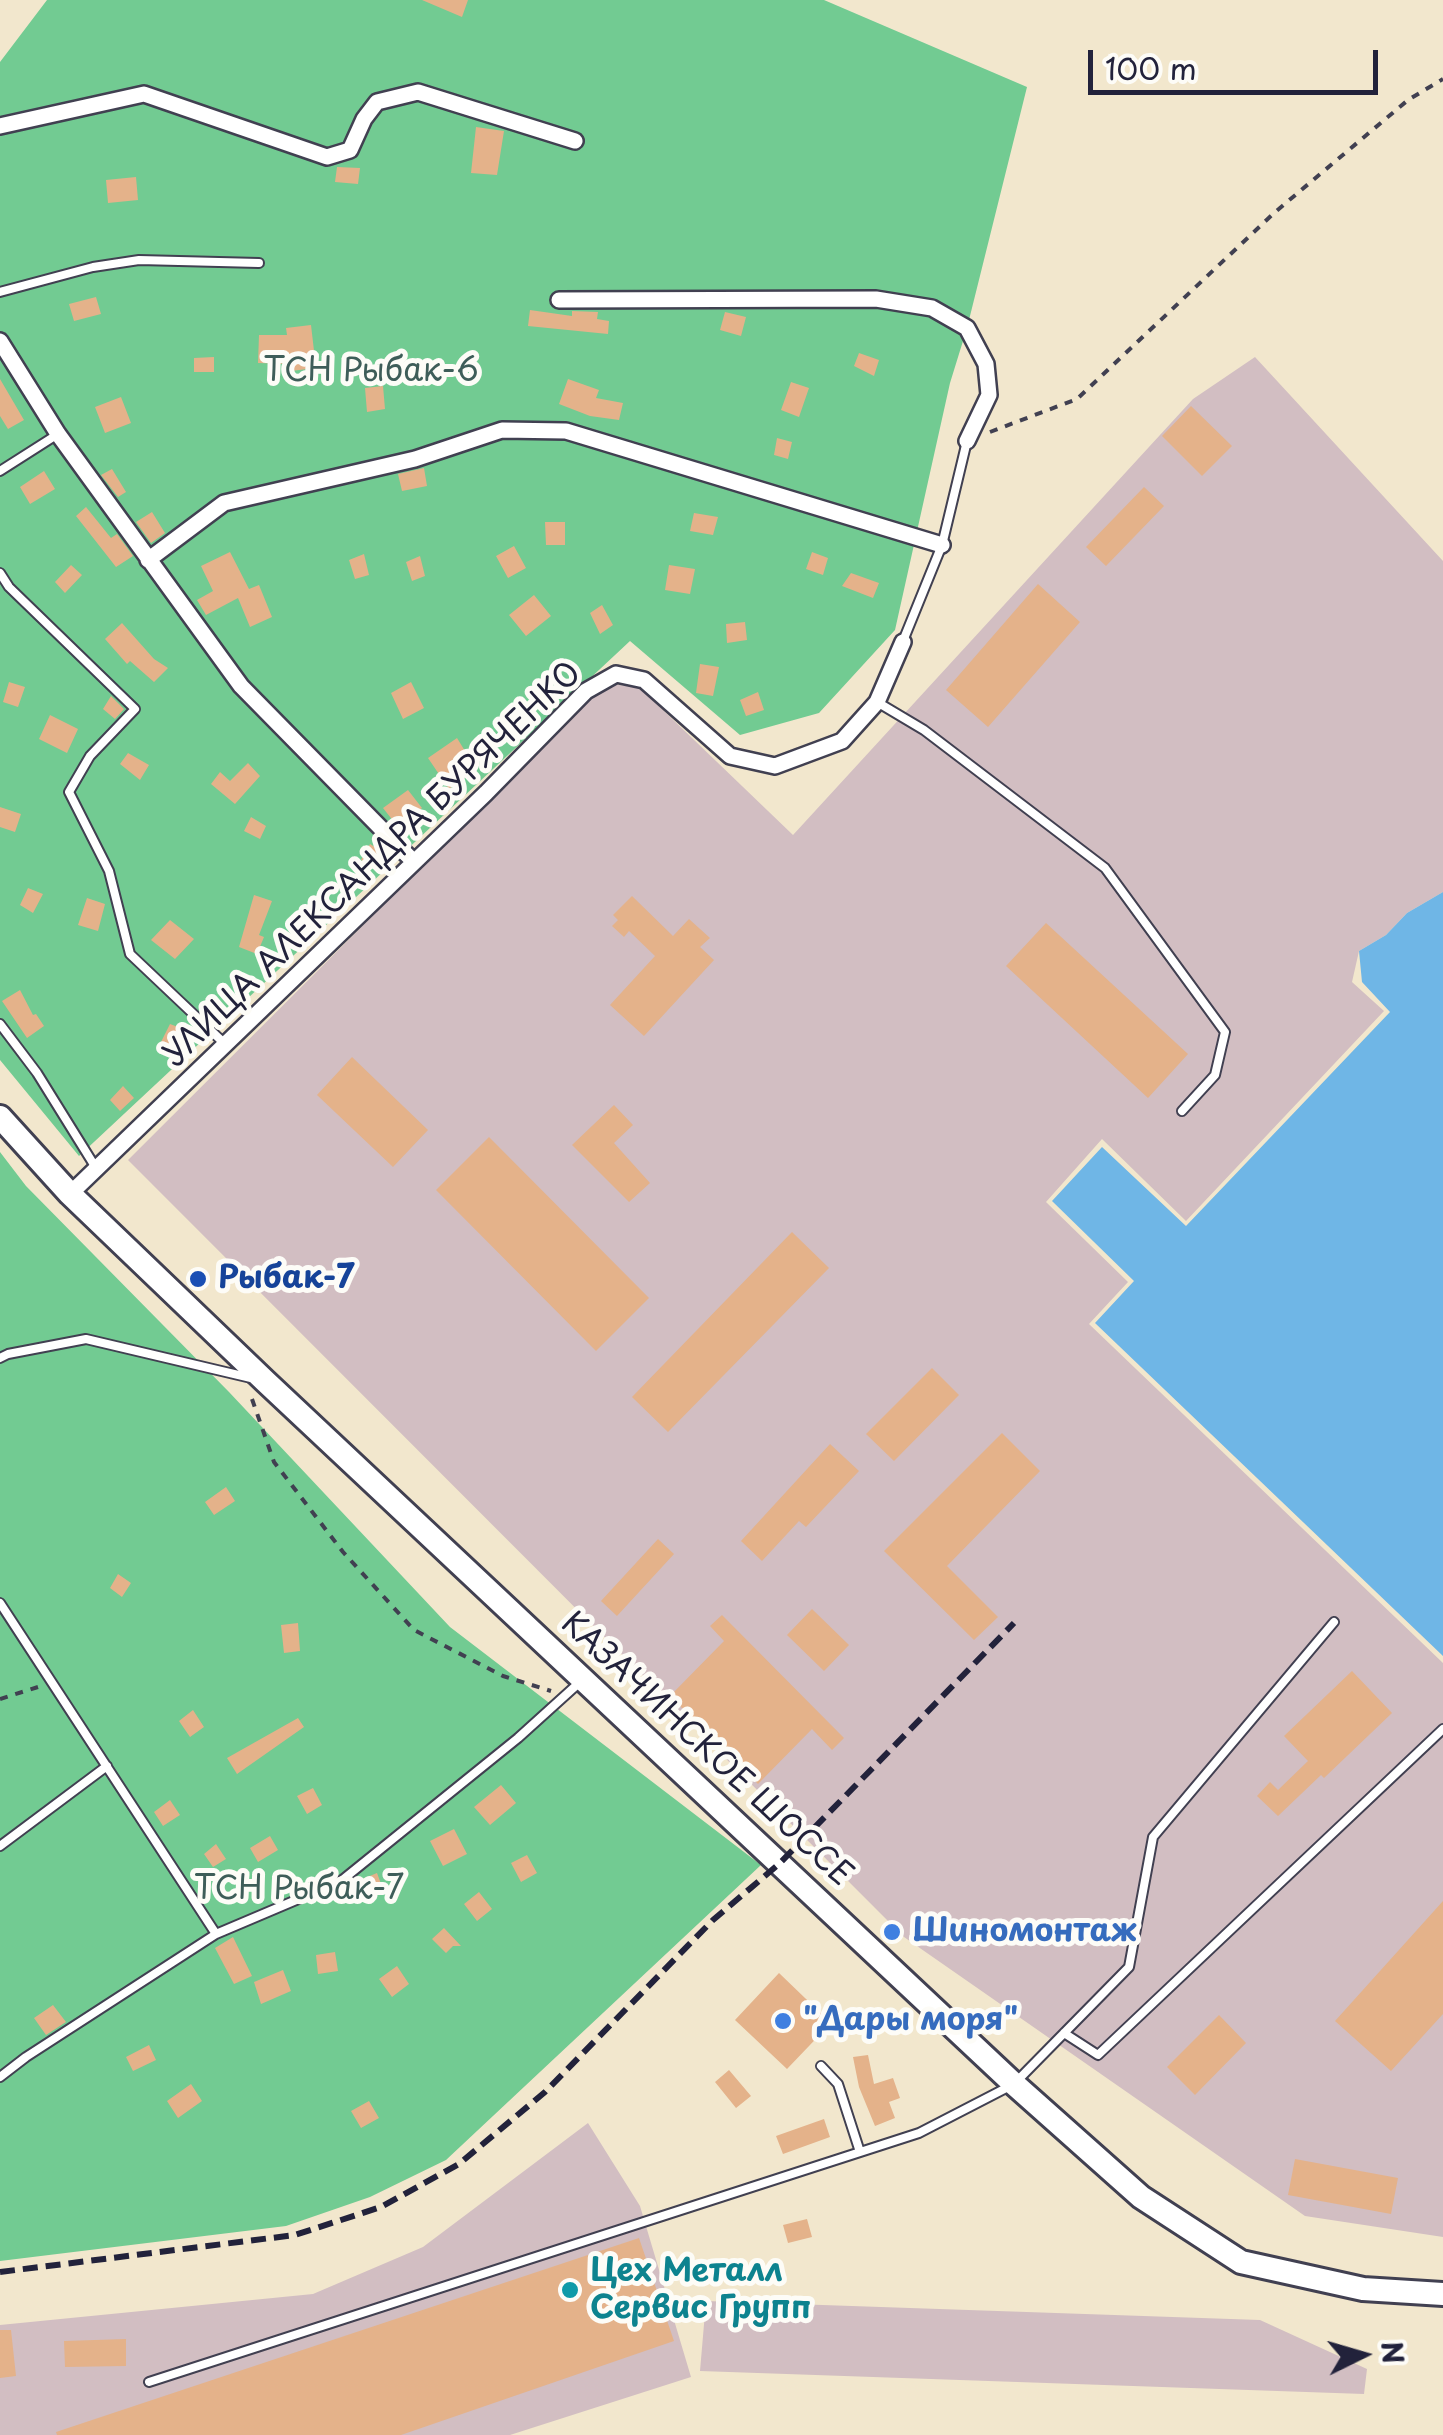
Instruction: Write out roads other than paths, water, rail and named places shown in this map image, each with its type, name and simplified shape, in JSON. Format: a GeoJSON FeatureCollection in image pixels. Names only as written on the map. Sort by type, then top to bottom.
{"type":"FeatureCollection","features":[{"type":"Feature","properties":{"kind":"main road","name":"КАЗАЧИНСКОЕ ШОССЕ"},"geometry":{"type":"LineString","coordinates":[[0,1117],[70,1194],[255,1379],[583,1679],[1014,2084],[1141,2197],[1242,2262],[1363,2290],[1443,2294]]}},
{"type":"Feature","properties":{"kind":"street"},"geometry":{"type":"LineString","coordinates":[[0,126],[144,94],[327,157],[350,150],[364,119],[378,102],[418,92],[576,141]]}},
{"type":"Feature","properties":{"kind":"street"},"geometry":{"type":"LineString","coordinates":[[559,300],[876,299],[932,308],[967,328],[986,364],[989,395],[967,441]]}},
{"type":"Feature","properties":{"kind":"street"},"geometry":{"type":"LineString","coordinates":[[0,342],[58,434],[242,686],[414,862]]}},
{"type":"Feature","properties":{"kind":"street"},"geometry":{"type":"LineString","coordinates":[[148,560],[224,503],[415,459],[502,430],[566,431],[942,545]]}},
{"type":"Feature","properties":{"kind":"street","name":"УЛИЦА АЛЕКСАНДРА БУРЯЧЕНКО"},"geometry":{"type":"LineString","coordinates":[[70,1194],[586,691],[616,674],[644,680],[730,756],[776,766],[842,741],[878,702],[903,642]]}},
{"type":"Feature","properties":{"kind":"lane"},"geometry":{"type":"LineString","coordinates":[[0,292],[139,260],[260,263]]}},
{"type":"Feature","properties":{"kind":"lane"},"geometry":{"type":"LineString","coordinates":[[0,471],[58,434]]}},
{"type":"Feature","properties":{"kind":"lane"},"geometry":{"type":"LineString","coordinates":[[903,642],[942,545],[967,441]]}},
{"type":"Feature","properties":{"kind":"lane"},"geometry":{"type":"LineString","coordinates":[[0,574],[135,710],[90,756],[69,792],[109,871],[130,954],[225,1044]]}},
{"type":"Feature","properties":{"kind":"lane"},"geometry":{"type":"LineString","coordinates":[[878,702],[939,742],[1105,868],[1225,1032],[1214,1075],[1182,1111]]}},
{"type":"Feature","properties":{"kind":"lane"},"geometry":{"type":"LineString","coordinates":[[0,1024],[37,1073],[96,1168]]}},
{"type":"Feature","properties":{"kind":"lane"},"geometry":{"type":"LineString","coordinates":[[0,1358],[86,1339],[255,1379]]}},
{"type":"Feature","properties":{"kind":"lane"},"geometry":{"type":"LineString","coordinates":[[0,1603],[216,1934]]}},
{"type":"Feature","properties":{"kind":"lane"},"geometry":{"type":"LineString","coordinates":[[149,2382],[918,2133],[1014,2084],[1129,1967],[1153,1837],[1334,1622]]}},
{"type":"Feature","properties":{"kind":"lane"},"geometry":{"type":"LineString","coordinates":[[0,2077],[216,1934],[341,1881],[518,1738],[583,1679]]}},
{"type":"Feature","properties":{"kind":"lane"},"geometry":{"type":"LineString","coordinates":[[1064,2033],[1098,2055],[1443,1730]]}},
{"type":"Feature","properties":{"kind":"lane"},"geometry":{"type":"LineString","coordinates":[[0,1846],[107,1766]]}},
{"type":"Feature","properties":{"kind":"lane"},"geometry":{"type":"LineString","coordinates":[[820,2066],[838,2084],[860,2152]]}},
{"type":"Feature","properties":{"kind":"water"},"geometry":{"type":"Polygon","coordinates":[[[1443,892],[1443,1656],[1095,1323],[1134,1281],[1052,1201],[1102,1147],[1186,1226],[1390,1012],[1362,982],[1359,951],[1386,935],[1407,913],[1443,892]]]}},
{"type":"Feature","properties":{"kind":"railway"},"geometry":{"type":"LineString","coordinates":[[0,2272],[295,2235],[381,2207],[459,2164],[545,2092],[713,1920],[779,1864],[1014,1623]]}},
{"type":"Feature","properties":{"kind":"place","name":"Рыбак-7"},"geometry":{"type":"Point","coordinates":[198,1279]}},
{"type":"Feature","properties":{"kind":"place","name":"Шиномонтаж"},"geometry":{"type":"Point","coordinates":[892,1932]}},
{"type":"Feature","properties":{"kind":"place","name":"\"Дары моря\""},"geometry":{"type":"Point","coordinates":[783,2021]}},
{"type":"Feature","properties":{"kind":"place","name":"Цех Металл Сервис Групп"},"geometry":{"type":"Point","coordinates":[570,2290]}},
{"type":"Feature","properties":{"kind":"park label","name":"ТСН Рыбак-6"},"geometry":{"type":"Point","coordinates":[371,372]}},
{"type":"Feature","properties":{"kind":"park label","name":"ТСН Рыбак-7"},"geometry":{"type":"Point","coordinates":[299,1890]}}]}
